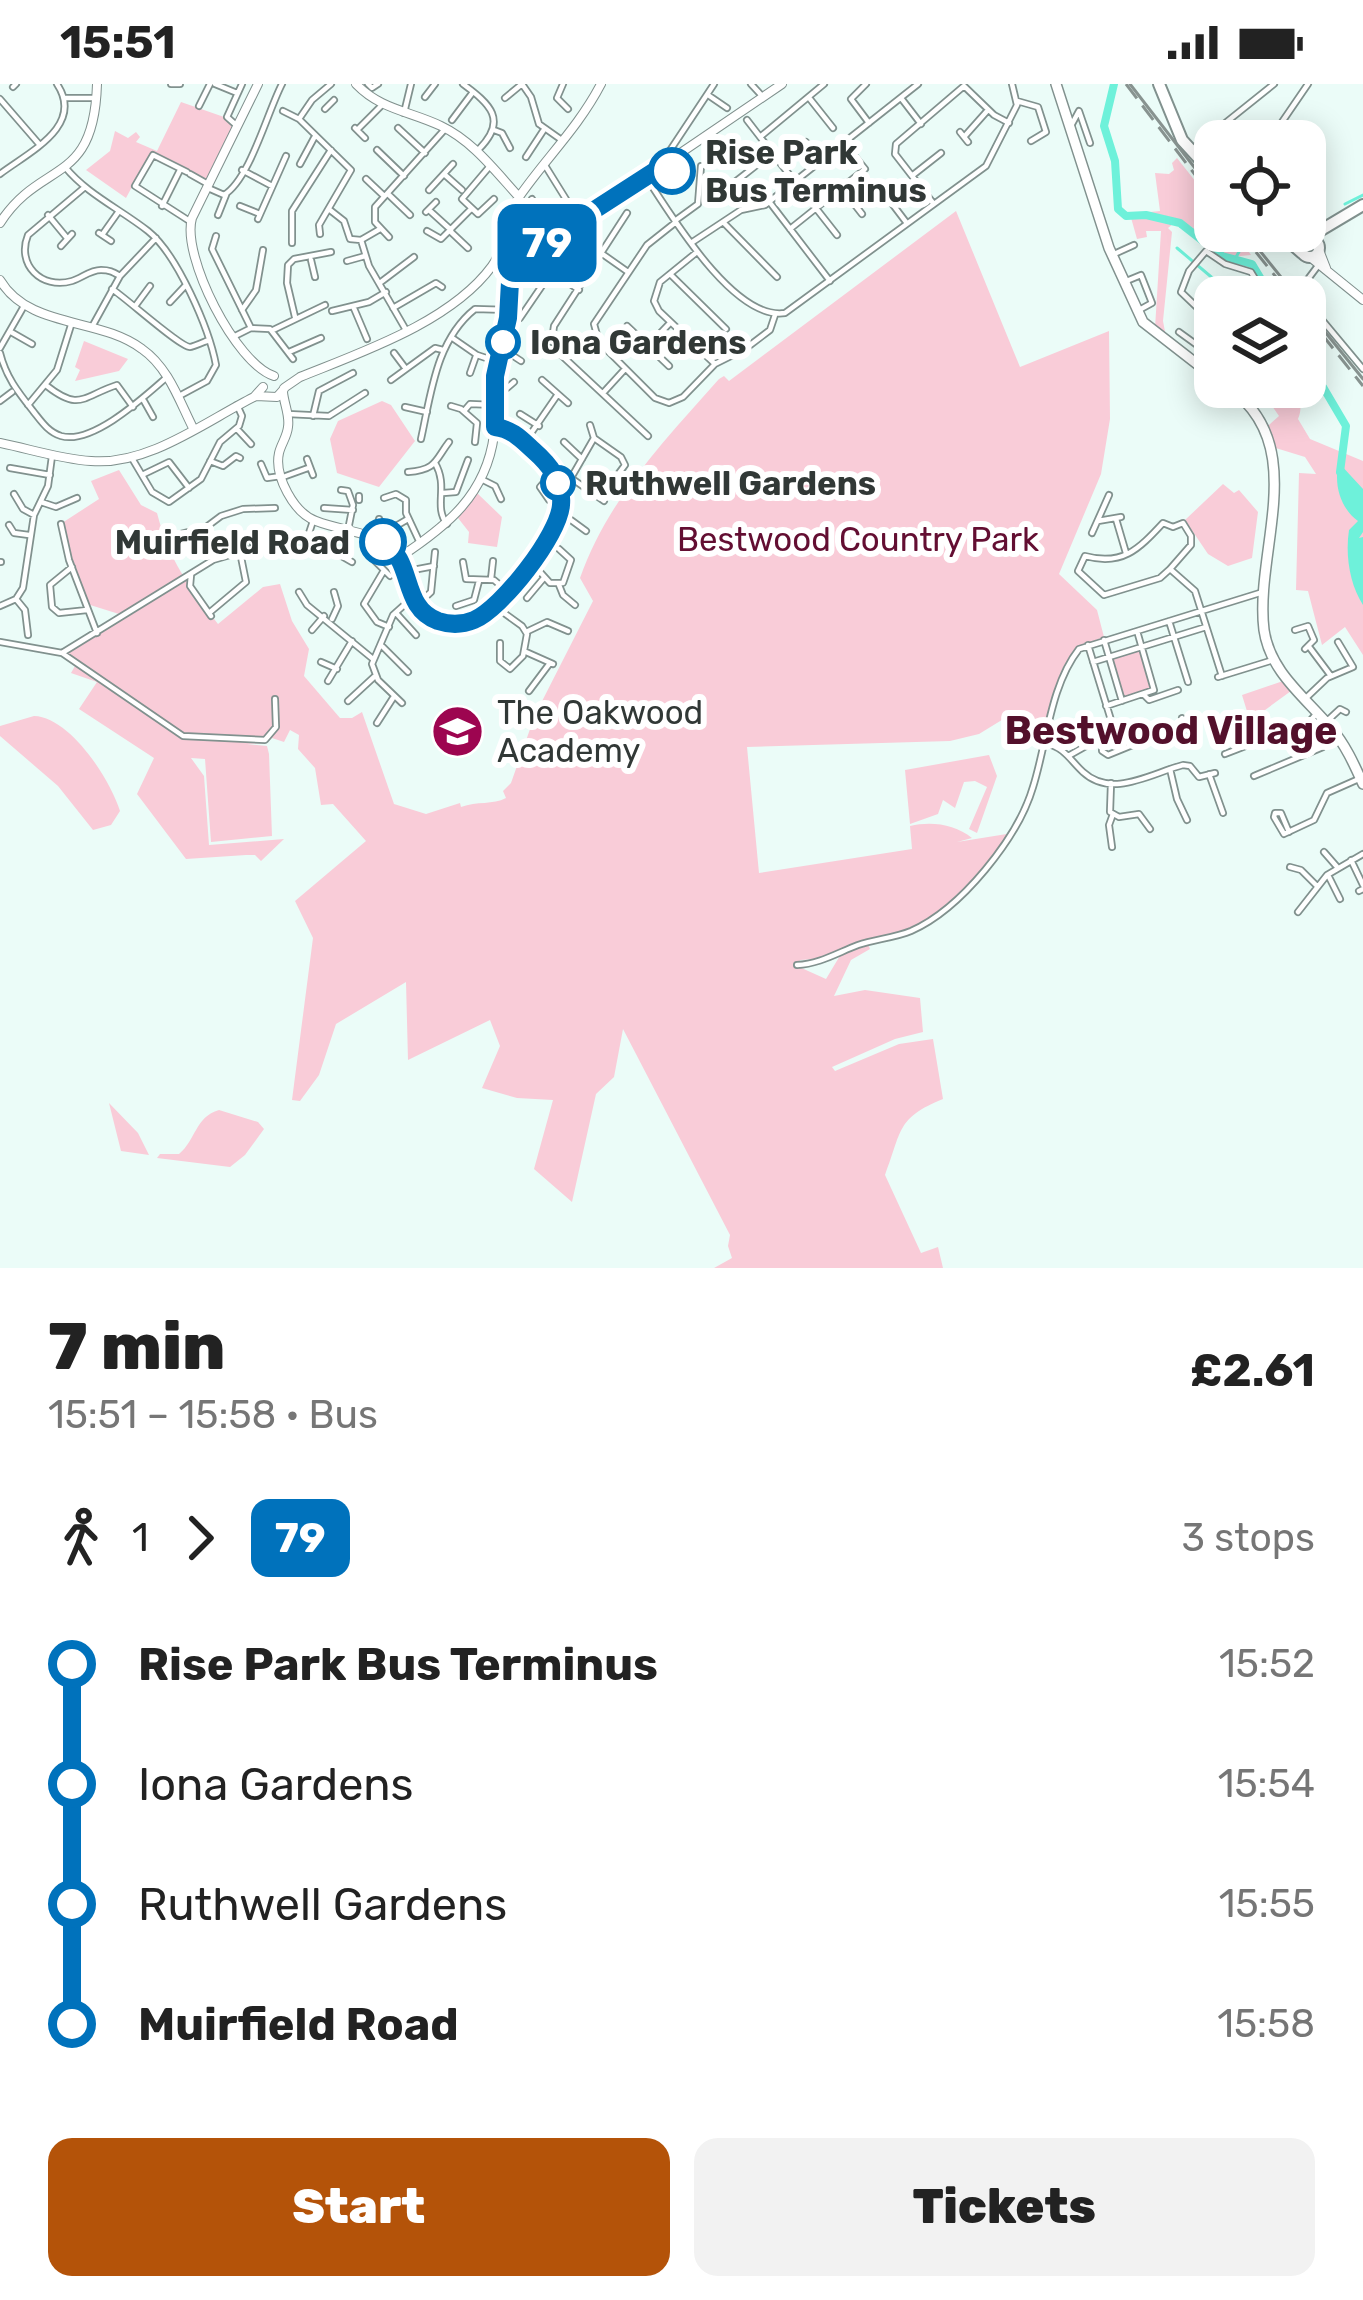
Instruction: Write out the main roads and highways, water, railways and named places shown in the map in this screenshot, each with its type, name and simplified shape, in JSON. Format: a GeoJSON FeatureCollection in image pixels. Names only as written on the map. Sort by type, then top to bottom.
{"type":"FeatureCollection","features":[{"type":"Feature","properties":{"kind":"main road"},"geometry":{"type":"LineString","coordinates":[[1056,84],[1112,255],[1137,310],[1150,332],[1194,364]]}},
{"type":"Feature","properties":{"kind":"main road"},"geometry":{"type":"LineString","coordinates":[[1159,84],[1174,125],[1194,155]]}},
{"type":"Feature","properties":{"kind":"main road"},"geometry":{"type":"LineString","coordinates":[[1326,232],[1335,220],[1363,205]]}},
{"type":"Feature","properties":{"kind":"main road"},"geometry":{"type":"LineString","coordinates":[[1249,408],[1256,415],[1275,469],[1264,588],[1265,634],[1273,659],[1362,781]]}},
{"type":"Feature","properties":{"kind":"waterway"},"geometry":{"type":"LineString","coordinates":[[1114,84],[1104,126],[1115,161],[1118,209],[1126,216],[1180,223],[1222,256],[1252,264],[1259,276]]}},
{"type":"Feature","properties":{"kind":"waterway"},"geometry":{"type":"LineString","coordinates":[[1345,204],[1363,195]]}},
{"type":"Feature","properties":{"kind":"waterway"},"geometry":{"type":"LineString","coordinates":[[1177,248],[1210,276]]}},
{"type":"Feature","properties":{"kind":"waterway"},"geometry":{"type":"LineString","coordinates":[[1235,259],[1239,252]]}},
{"type":"Feature","properties":{"kind":"waterway"},"geometry":{"type":"LineString","coordinates":[[1326,392],[1346,426],[1340,472]]}},
{"type":"Feature","properties":{"kind":"tram line"},"geometry":{"type":"LineString","coordinates":[[1130,84],[1194,167]]}},
{"type":"Feature","properties":{"kind":"tram line"},"geometry":{"type":"LineString","coordinates":[[1261,252],[1280,276]]}},
{"type":"Feature","properties":{"kind":"tram line"},"geometry":{"type":"LineString","coordinates":[[1326,333],[1363,379]]}},
{"type":"Feature","properties":{"kind":"railway"},"geometry":{"type":"LineString","coordinates":[[1126,84],[1194,173]]}},
{"type":"Feature","properties":{"kind":"railway"},"geometry":{"type":"LineString","coordinates":[[1256,252],[1275,276]]}},
{"type":"Feature","properties":{"kind":"railway"},"geometry":{"type":"LineString","coordinates":[[1326,339],[1363,386]]}},
{"type":"Feature","properties":{"kind":"place","name":"Rise Park Bus Terminus"},"geometry":{"type":"Point","coordinates":[672,171]}},
{"type":"Feature","properties":{"kind":"place","name":"Iona Gardens"},"geometry":{"type":"Point","coordinates":[503,342]}},
{"type":"Feature","properties":{"kind":"place","name":"Ruthwell Gardens"},"geometry":{"type":"Point","coordinates":[558,483]}},
{"type":"Feature","properties":{"kind":"place","name":"Muirfield Road"},"geometry":{"type":"Point","coordinates":[383,542]}},
{"type":"Feature","properties":{"kind":"place","name":"The Oakwood Academy"},"geometry":{"type":"Point","coordinates":[458,731]}},
{"type":"Feature","properties":{"kind":"district","name":"Bestwood Village"},"geometry":{"type":"Point","coordinates":[1171,730]}},
{"type":"Feature","properties":{"kind":"park label","name":"Bestwood Country Park"},"geometry":{"type":"Point","coordinates":[858,539]}}]}
